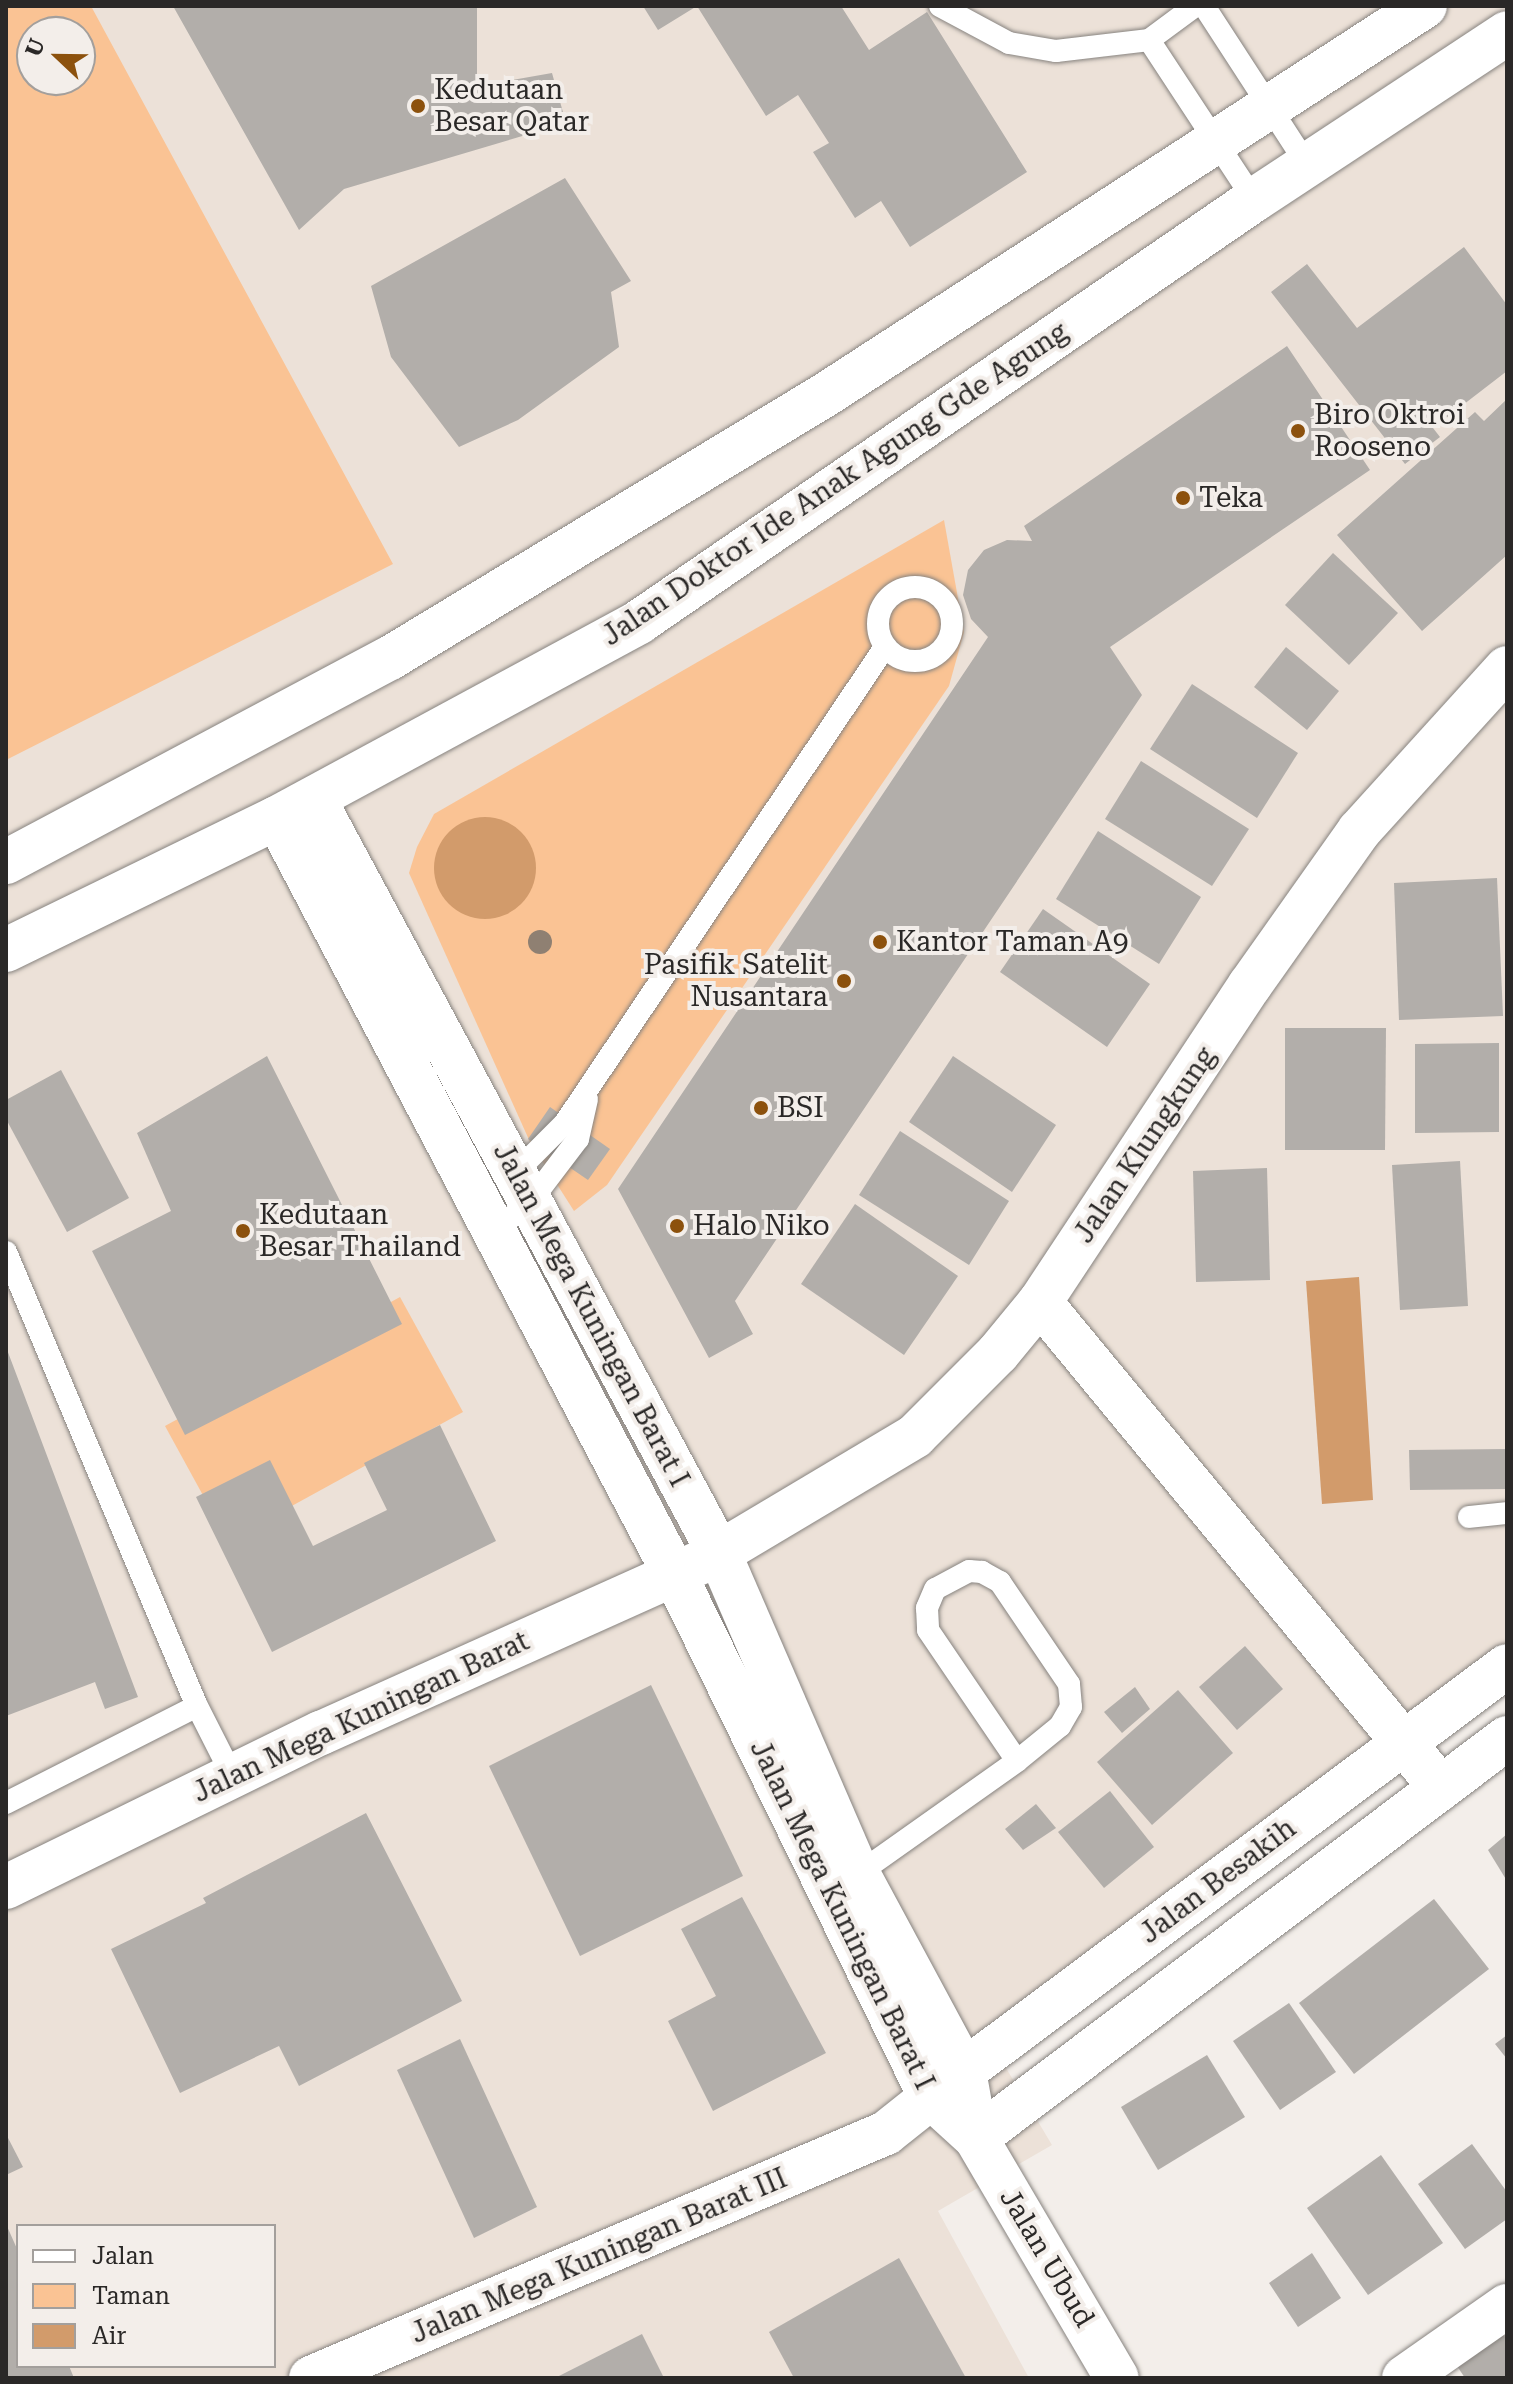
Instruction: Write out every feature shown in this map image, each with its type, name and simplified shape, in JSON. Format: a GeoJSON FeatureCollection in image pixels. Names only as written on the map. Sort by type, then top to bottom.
{"type":"FeatureCollection","features":[{"type":"Feature","properties":{"kind":"street"},"geometry":{"type":"LineString","coordinates":[[6,862],[390,658],[825,395],[1271,109],[1425,6]]}},
{"type":"Feature","properties":{"kind":"street","name":"Jalan Doktor Ide Anak Agung Gde Agung"},"geometry":{"type":"LineString","coordinates":[[6,950],[296,809],[639,622],[1254,200],[1507,33]]}},
{"type":"Feature","properties":{"kind":"street","name":"Jalan Klungkung"},"geometry":{"type":"LineString","coordinates":[[719,1553],[915,1436],[998,1353],[1040,1302],[1250,985],[1343,854],[1507,668]]}},
{"type":"Feature","properties":{"kind":"street","name":"Jalan Mega Kuningan Barat I"},"geometry":{"type":"LineString","coordinates":[[296,809],[524,1190],[719,1553],[844,1884]]}},
{"type":"Feature","properties":{"kind":"street","name":"Jalan Mega Kuningan Barat I"},"geometry":{"type":"LineString","coordinates":[[296,809],[488,1219],[675,1575],[844,1884],[976,2138]]}},
{"type":"Feature","properties":{"kind":"street"},"geometry":{"type":"LineString","coordinates":[[1040,1302],[1441,1788]]}},
{"type":"Feature","properties":{"kind":"street","name":"Jalan Mega Kuningan Barat"},"geometry":{"type":"LineString","coordinates":[[6,1887],[232,1775],[719,1553]]}},
{"type":"Feature","properties":{"kind":"street","name":"Jalan Besakih"},"geometry":{"type":"LineString","coordinates":[[947,2084],[1507,1666]]}},
{"type":"Feature","properties":{"kind":"street"},"geometry":{"type":"LineString","coordinates":[[976,2138],[1507,1738]]}},
{"type":"Feature","properties":{"kind":"street","name":"Jalan Mega Kuningan Barat III"},"geometry":{"type":"LineString","coordinates":[[311,2378],[886,2133],[947,2084]]}},
{"type":"Feature","properties":{"kind":"street","name":"Jalan Mega Kuningan Barat III"},"geometry":{"type":"LineString","coordinates":[[886,2133],[976,2138]]}},
{"type":"Feature","properties":{"kind":"street","name":"Jalan Ubud"},"geometry":{"type":"LineString","coordinates":[[976,2138],[1117,2378]]}},
{"type":"Feature","properties":{"kind":"street"},"geometry":{"type":"LineString","coordinates":[[1404,2378],[1507,2306]]}},
{"type":"Feature","properties":{"kind":"lane"},"geometry":{"type":"LineString","coordinates":[[940,6],[1009,43],[1056,51],[1149,40],[1195,6]]}},
{"type":"Feature","properties":{"kind":"lane"},"geometry":{"type":"LineString","coordinates":[[1204,6],[1308,166]]}},
{"type":"Feature","properties":{"kind":"lane"},"geometry":{"type":"LineString","coordinates":[[1149,40],[1254,200]]}},
{"type":"Feature","properties":{"kind":"lane"},"geometry":{"type":"LineString","coordinates":[[488,1219],[524,1190],[527,1161],[565,1123],[885,647]]}},
{"type":"Feature","properties":{"kind":"lane"},"geometry":{"type":"LineString","coordinates":[[6,1252],[197,1706],[232,1775]]}},
{"type":"Feature","properties":{"kind":"lane"},"geometry":{"type":"LineString","coordinates":[[1469,1517],[1507,1513]]}},
{"type":"Feature","properties":{"kind":"lane"},"geometry":{"type":"LineString","coordinates":[[844,1884],[1017,1761],[1060,1726],[1071,1707],[1069,1684],[1000,1582],[982,1572],[969,1571],[935,1589],[927,1608],[928,1630],[1017,1761]]}},
{"type":"Feature","properties":{"kind":"lane"},"geometry":{"type":"LineString","coordinates":[[6,1803],[197,1706]]}},
{"type":"Feature","properties":{"kind":"shaded area"},"geometry":{"type":"Polygon","coordinates":[[[6,6],[1507,6],[1507,1644],[1000,2058],[1052,2145],[938,2211],[1029,2378],[6,2378],[6,6]]]}},
{"type":"Feature","properties":{"kind":"green space"},"geometry":{"type":"Polygon","coordinates":[[[6,6],[91,6],[393,564],[6,760],[6,6]]]}},
{"type":"Feature","properties":{"kind":"green space"},"geometry":{"type":"Polygon","coordinates":[[[944,520],[964,632],[949,686],[607,1185],[574,1211],[530,1142],[409,873],[417,847],[434,814],[944,520]]]}},
{"type":"Feature","properties":{"kind":"green space"},"geometry":{"type":"Polygon","coordinates":[[[400,1297],[463,1412],[228,1541],[165,1426],[400,1297]]]}},
{"type":"Feature","properties":{"kind":"water"},"geometry":{"type":"Polygon","coordinates":[[[485,817],[504,821],[521,832],[532,849],[536,868],[532,887],[521,904],[504,915],[485,919],[466,915],[449,904],[438,887],[434,868],[438,849],[449,832],[466,821],[485,817]]]}},
{"type":"Feature","properties":{"kind":"water"},"geometry":{"type":"Polygon","coordinates":[[[1359,1277],[1373,1500],[1322,1504],[1306,1281],[1359,1277]]]}},
{"type":"Feature","properties":{"kind":"building"},"geometry":{"type":"Polygon","coordinates":[[[173,6],[477,6],[477,86],[552,73],[566,123],[344,189],[299,230],[173,6]]]}},
{"type":"Feature","properties":{"kind":"building"},"geometry":{"type":"Polygon","coordinates":[[[643,6],[697,6],[658,30],[643,6]]]}},
{"type":"Feature","properties":{"kind":"building"},"geometry":{"type":"Polygon","coordinates":[[[697,6],[841,6],[869,50],[927,12],[1027,172],[910,247],[881,201],[855,218],[813,152],[829,143],[798,95],[766,116],[697,6]]]}},
{"type":"Feature","properties":{"kind":"building"},"geometry":{"type":"Polygon","coordinates":[[[565,178],[631,281],[611,292],[619,347],[518,420],[459,447],[391,357],[371,286],[565,178]]]}},
{"type":"Feature","properties":{"kind":"building"},"geometry":{"type":"Polygon","coordinates":[[[1464,247],[1507,305],[1507,371],[1433,428],[1440,437],[1405,464],[1271,292],[1307,264],[1357,328],[1464,247]]]}},
{"type":"Feature","properties":{"kind":"building","name":"Kantor Taman A9"},"geometry":{"type":"Polygon","coordinates":[[[1287,346],[1370,470],[1110,647],[1142,695],[735,1301],[753,1334],[709,1358],[618,1189],[988,637],[971,619],[963,595],[968,570],[984,550],[1007,540],[1032,541],[1024,526],[1287,346]]]}},
{"type":"Feature","properties":{"kind":"building"},"geometry":{"type":"Polygon","coordinates":[[[1507,399],[1507,555],[1422,631],[1337,535],[1475,412],[1484,421],[1507,399]]]}},
{"type":"Feature","properties":{"kind":"building"},"geometry":{"type":"Polygon","coordinates":[[[1333,553],[1398,613],[1349,665],[1285,605],[1333,553]]]}},
{"type":"Feature","properties":{"kind":"building"},"geometry":{"type":"Polygon","coordinates":[[[1286,647],[1339,691],[1307,730],[1254,687],[1286,647]]]}},
{"type":"Feature","properties":{"kind":"building"},"geometry":{"type":"Polygon","coordinates":[[[1192,684],[1298,753],[1257,818],[1150,749],[1192,684]]]}},
{"type":"Feature","properties":{"kind":"building"},"geometry":{"type":"Polygon","coordinates":[[[1141,761],[1249,829],[1212,886],[1105,819],[1141,761]]]}},
{"type":"Feature","properties":{"kind":"building"},"geometry":{"type":"Polygon","coordinates":[[[1098,831],[1201,897],[1159,964],[1056,899],[1098,831]]]}},
{"type":"Feature","properties":{"kind":"building"},"geometry":{"type":"Polygon","coordinates":[[[1497,878],[1503,1016],[1399,1020],[1394,883],[1497,878]]]}},
{"type":"Feature","properties":{"kind":"building"},"geometry":{"type":"Polygon","coordinates":[[[1043,909],[1150,984],[1107,1047],[1000,972],[1043,909]]]}},
{"type":"Feature","properties":{"kind":"building"},"geometry":{"type":"Polygon","coordinates":[[[1285,1028],[1386,1028],[1385,1150],[1285,1150],[1285,1028]]]}},
{"type":"Feature","properties":{"kind":"building"},"geometry":{"type":"Polygon","coordinates":[[[1499,1043],[1499,1132],[1415,1133],[1415,1044],[1499,1043]]]}},
{"type":"Feature","properties":{"kind":"building","name":"Kedutaan Besar Thailand"},"geometry":{"type":"Polygon","coordinates":[[[267,1056],[402,1324],[185,1435],[92,1251],[171,1211],[137,1133],[267,1056]]]}},
{"type":"Feature","properties":{"kind":"building"},"geometry":{"type":"Polygon","coordinates":[[[953,1056],[1056,1125],[1012,1192],[909,1122],[953,1056]]]}},
{"type":"Feature","properties":{"kind":"building"},"geometry":{"type":"Polygon","coordinates":[[[61,1070],[129,1198],[67,1232],[6,1119],[6,1100],[61,1070]]]}},
{"type":"Feature","properties":{"kind":"building"},"geometry":{"type":"Polygon","coordinates":[[[550,1107],[610,1149],[588,1180],[528,1139],[550,1107]]]}},
{"type":"Feature","properties":{"kind":"building"},"geometry":{"type":"Polygon","coordinates":[[[900,1131],[1009,1201],[969,1265],[859,1195],[900,1131]]]}},
{"type":"Feature","properties":{"kind":"building"},"geometry":{"type":"Polygon","coordinates":[[[1460,1161],[1468,1306],[1400,1310],[1392,1165],[1460,1161]]]}},
{"type":"Feature","properties":{"kind":"building"},"geometry":{"type":"Polygon","coordinates":[[[1267,1168],[1270,1280],[1196,1282],[1193,1171],[1267,1168]]]}},
{"type":"Feature","properties":{"kind":"building"},"geometry":{"type":"Polygon","coordinates":[[[855,1204],[958,1276],[904,1355],[801,1284],[855,1204]]]}},
{"type":"Feature","properties":{"kind":"building"},"geometry":{"type":"Polygon","coordinates":[[[6,1347],[138,1697],[105,1709],[95,1682],[6,1716],[6,1347]]]}},
{"type":"Feature","properties":{"kind":"building"},"geometry":{"type":"Polygon","coordinates":[[[440,1425],[496,1541],[272,1652],[196,1497],[270,1460],[313,1546],[387,1510],[364,1463],[440,1425]]]}},
{"type":"Feature","properties":{"kind":"building"},"geometry":{"type":"Polygon","coordinates":[[[1507,1449],[1507,1489],[1410,1490],[1409,1450],[1507,1449]]]}},
{"type":"Feature","properties":{"kind":"building"},"geometry":{"type":"Polygon","coordinates":[[[1245,1646],[1283,1689],[1237,1730],[1199,1687],[1245,1646]]]}},
{"type":"Feature","properties":{"kind":"building"},"geometry":{"type":"Polygon","coordinates":[[[651,1685],[743,1876],[580,1956],[489,1766],[651,1685]]]}},
{"type":"Feature","properties":{"kind":"building"},"geometry":{"type":"Polygon","coordinates":[[[1135,1687],[1150,1709],[1122,1733],[1104,1712],[1135,1687]]]}},
{"type":"Feature","properties":{"kind":"building"},"geometry":{"type":"Polygon","coordinates":[[[1178,1690],[1233,1753],[1152,1825],[1097,1762],[1178,1690]]]}},
{"type":"Feature","properties":{"kind":"building"},"geometry":{"type":"Polygon","coordinates":[[[1110,1791],[1154,1847],[1104,1888],[1058,1832],[1110,1791]]]}},
{"type":"Feature","properties":{"kind":"building"},"geometry":{"type":"Polygon","coordinates":[[[1036,1804],[1056,1828],[1023,1850],[1005,1829],[1036,1804]]]}},
{"type":"Feature","properties":{"kind":"building"},"geometry":{"type":"Polygon","coordinates":[[[366,1813],[462,2001],[299,2086],[279,2046],[180,2093],[111,1949],[206,1903],[203,1898],[366,1813]]]}},
{"type":"Feature","properties":{"kind":"building"},"geometry":{"type":"Polygon","coordinates":[[[1507,1834],[1507,1881],[1488,1850],[1507,1834]]]}},
{"type":"Feature","properties":{"kind":"building"},"geometry":{"type":"Polygon","coordinates":[[[742,1897],[826,2053],[713,2111],[668,2021],[716,1996],[681,1929],[742,1897]]]}},
{"type":"Feature","properties":{"kind":"building"},"geometry":{"type":"Polygon","coordinates":[[[1434,1899],[1489,1969],[1354,2074],[1299,2003],[1434,1899]]]}},
{"type":"Feature","properties":{"kind":"building"},"geometry":{"type":"Polygon","coordinates":[[[1289,2003],[1336,2072],[1280,2110],[1233,2041],[1289,2003]]]}},
{"type":"Feature","properties":{"kind":"building"},"geometry":{"type":"Polygon","coordinates":[[[1507,2035],[1507,2059],[1495,2044],[1507,2035]]]}},
{"type":"Feature","properties":{"kind":"building"},"geometry":{"type":"Polygon","coordinates":[[[460,2039],[537,2207],[474,2238],[397,2070],[460,2039]]]}},
{"type":"Feature","properties":{"kind":"building"},"geometry":{"type":"Polygon","coordinates":[[[1207,2055],[1245,2117],[1158,2170],[1121,2107],[1207,2055]]]}},
{"type":"Feature","properties":{"kind":"building"},"geometry":{"type":"Polygon","coordinates":[[[6,2134],[23,2167],[6,2175],[6,2134]]]}},
{"type":"Feature","properties":{"kind":"building"},"geometry":{"type":"Polygon","coordinates":[[[1472,2144],[1507,2192],[1507,2219],[1465,2249],[1418,2184],[1472,2144]]]}},
{"type":"Feature","properties":{"kind":"building"},"geometry":{"type":"Polygon","coordinates":[[[1381,2155],[1443,2243],[1368,2295],[1307,2208],[1381,2155]]]}},
{"type":"Feature","properties":{"kind":"building"},"geometry":{"type":"Polygon","coordinates":[[[6,2224],[16,2246],[16,2368],[70,2368],[74,2378],[6,2378],[6,2224]]]}},
{"type":"Feature","properties":{"kind":"building"},"geometry":{"type":"Polygon","coordinates":[[[1312,2253],[1341,2298],[1298,2327],[1269,2283],[1312,2253]]]}},
{"type":"Feature","properties":{"kind":"building"},"geometry":{"type":"Polygon","coordinates":[[[899,2258],[966,2378],[794,2378],[769,2332],[899,2258]]]}},
{"type":"Feature","properties":{"kind":"building"},"geometry":{"type":"Polygon","coordinates":[[[642,2334],[664,2378],[555,2378],[642,2334]]]}},
{"type":"Feature","properties":{"kind":"building"},"geometry":{"type":"Polygon","coordinates":[[[1503,2334],[1507,2340],[1507,2378],[1465,2378],[1457,2366],[1503,2334]]]}},
{"type":"Feature","properties":{"kind":"place","name":"Kedutaan Besar Qatar"},"geometry":{"type":"Point","coordinates":[418,106]}},
{"type":"Feature","properties":{"kind":"place","name":"Biro Oktroi Rooseno"},"geometry":{"type":"Point","coordinates":[1298,431]}},
{"type":"Feature","properties":{"kind":"place","name":"Teka"},"geometry":{"type":"Point","coordinates":[1183,498]}},
{"type":"Feature","properties":{"kind":"place","name":"Kantor Taman A9"},"geometry":{"type":"Point","coordinates":[880,942]}},
{"type":"Feature","properties":{"kind":"place","name":"Pasifik Satelit Nusantara"},"geometry":{"type":"Point","coordinates":[844,981]}},
{"type":"Feature","properties":{"kind":"place","name":"BSI"},"geometry":{"type":"Point","coordinates":[761,1108]}},
{"type":"Feature","properties":{"kind":"place","name":"Halo Niko"},"geometry":{"type":"Point","coordinates":[677,1226]}},
{"type":"Feature","properties":{"kind":"place","name":"Kedutaan Besar Thailand"},"geometry":{"type":"Point","coordinates":[243,1231]}}]}
